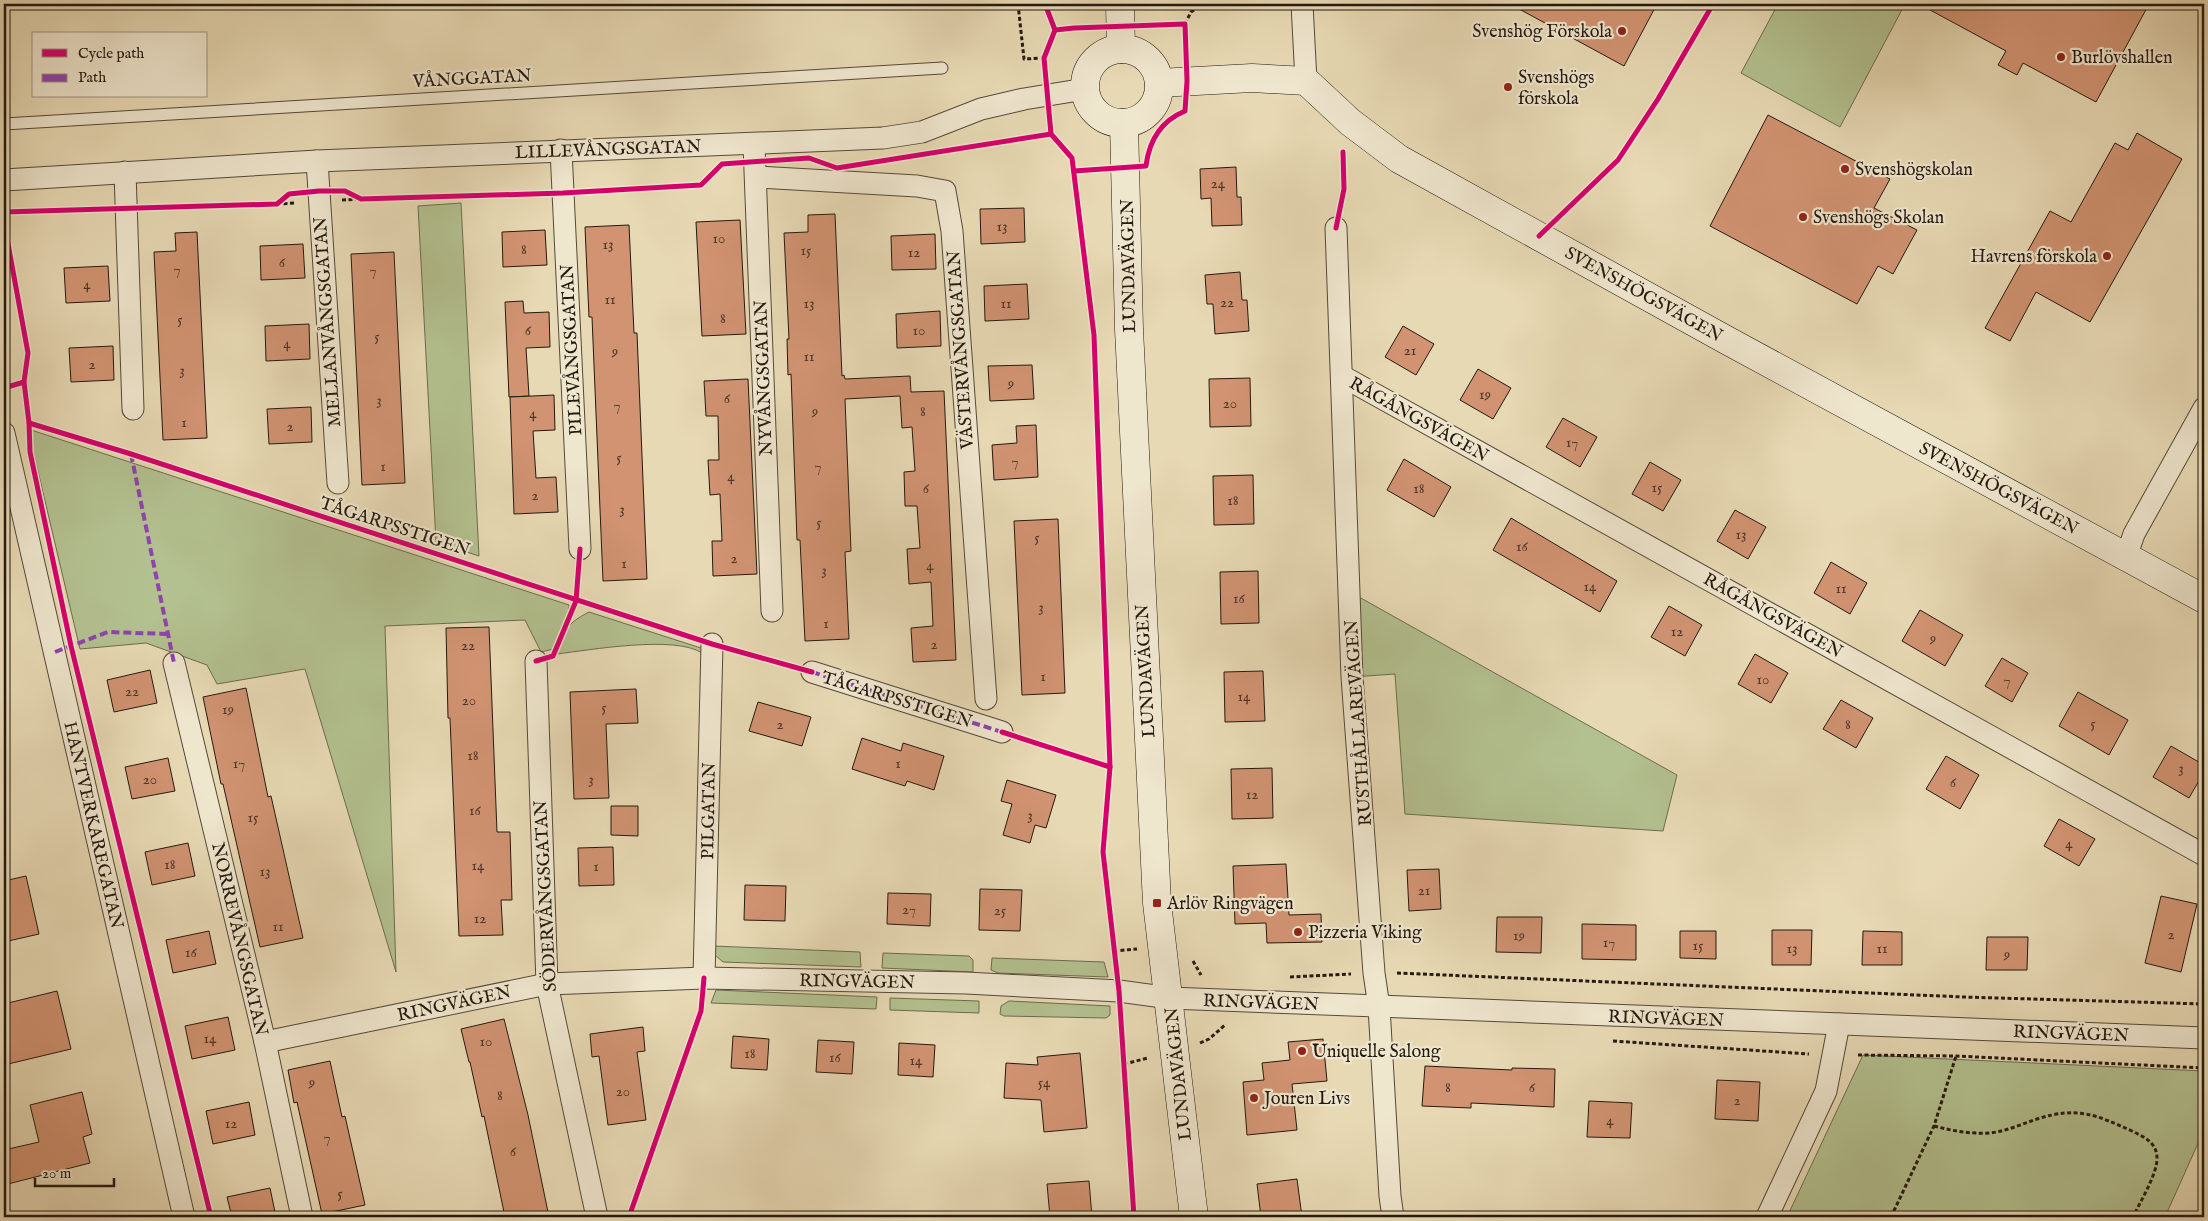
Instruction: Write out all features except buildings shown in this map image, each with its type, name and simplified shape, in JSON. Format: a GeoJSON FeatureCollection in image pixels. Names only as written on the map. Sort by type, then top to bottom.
{"type":"FeatureCollection","features":[{"type":"Feature","properties":{"kind":"main road"},"geometry":{"type":"LineString","coordinates":[[1120,4],[1120,49]]}},
{"type":"Feature","properties":{"kind":"main road"},"geometry":{"type":"LineString","coordinates":[[1120,49],[1130,50],[1146,58],[1152,65],[1159,83],[1155,102],[1150,110],[1134,121],[1124,122],[1112,121],[1098,113],[1088,100],[1085,89],[1086,77],[1094,62],[1109,51],[1120,49]]}},
{"type":"Feature","properties":{"kind":"main road"},"geometry":{"type":"LineString","coordinates":[[1159,83],[1252,78],[1306,80]]}},
{"type":"Feature","properties":{"kind":"main road","name":"SVENSHÖGSVÄGEN"},"geometry":{"type":"LineString","coordinates":[[1306,80],[1350,122],[1398,159],[1730,342],[2204,599]]}},
{"type":"Feature","properties":{"kind":"main road","name":"LUNDAVÄGEN"},"geometry":{"type":"LineString","coordinates":[[1124,122],[1128,329],[1157,903],[1170,998],[1194,1217]]}},
{"type":"Feature","properties":{"kind":"street"},"geometry":{"type":"LineString","coordinates":[[1302,4],[1306,80]]}},
{"type":"Feature","properties":{"kind":"street","name":"LILLEVÅNGSGATAN"},"geometry":{"type":"LineString","coordinates":[[4,180],[317,161],[561,150],[754,145],[883,138],[922,132],[981,110],[1047,95],[1085,89]]}},
{"type":"Feature","properties":{"kind":"street","name":"NYVÅNGSGATAN"},"geometry":{"type":"LineString","coordinates":[[754,145],[772,611]]}},
{"type":"Feature","properties":{"kind":"street","name":"PILEVÅNGSGATAN"},"geometry":{"type":"LineString","coordinates":[[561,150],[580,549]]}},
{"type":"Feature","properties":{"kind":"street","name":"MELLANVÅNGSGATAN"},"geometry":{"type":"LineString","coordinates":[[317,161],[338,483]]}},
{"type":"Feature","properties":{"kind":"street"},"geometry":{"type":"LineString","coordinates":[[125,172],[133,409]]}},
{"type":"Feature","properties":{"kind":"street","name":"VÄSTERVÅNGSGATAN"},"geometry":{"type":"LineString","coordinates":[[756,177],[917,186],[945,191],[952,231],[986,699]]}},
{"type":"Feature","properties":{"kind":"street","name":"RUSTHÅLLAREVÄGEN"},"geometry":{"type":"LineString","coordinates":[[1336,228],[1352,677],[1374,972],[1379,1007],[1390,1196],[1393,1217]]}},
{"type":"Feature","properties":{"kind":"street","name":"RÅGÅNGSVÄGEN"},"geometry":{"type":"LineString","coordinates":[[1342,376],[2204,855]]}},
{"type":"Feature","properties":{"kind":"street"},"geometry":{"type":"LineString","coordinates":[[2126,557],[2134,534],[2204,408]]}},
{"type":"Feature","properties":{"kind":"street","name":"HANTVERKAREGATAN"},"geometry":{"type":"LineString","coordinates":[[4,433],[184,1217]]}},
{"type":"Feature","properties":{"kind":"street","name":"PILGATAN"},"geometry":{"type":"LineString","coordinates":[[704,978],[712,644]]}},
{"type":"Feature","properties":{"kind":"street","name":"SÖDERVÅNGSGATAN"},"geometry":{"type":"LineString","coordinates":[[536,661],[547,984],[597,1217]]}},
{"type":"Feature","properties":{"kind":"street","name":"NORREVÅNGSGATAN"},"geometry":{"type":"LineString","coordinates":[[174,662],[265,1042],[302,1217]]}},
{"type":"Feature","properties":{"kind":"street","name":"TÅGARPSSTIGEN"},"geometry":{"type":"LineString","coordinates":[[812,672],[1002,732]]}},
{"type":"Feature","properties":{"kind":"street","name":"RINGVÄGEN"},"geometry":{"type":"LineString","coordinates":[[265,1042],[547,984],[704,978],[966,983],[1119,991],[1170,998],[2204,1038]]}},
{"type":"Feature","properties":{"kind":"street"},"geometry":{"type":"LineString","coordinates":[[1767,1217],[1826,1091],[1839,1024]]}},
{"type":"Feature","properties":{"kind":"lane","name":"VÅNGGATAN"},"geometry":{"type":"LineString","coordinates":[[4,124],[942,68]]}},
{"type":"Feature","properties":{"kind":"path"},"geometry":{"type":"LineString","coordinates":[[1018,4],[1024,59],[1044,58]]}},
{"type":"Feature","properties":{"kind":"path"},"geometry":{"type":"LineString","coordinates":[[1185,31],[1185,24],[1191,12],[1203,4]]}},
{"type":"Feature","properties":{"kind":"path"},"geometry":{"type":"LineString","coordinates":[[1176,24],[1185,24]]}},
{"type":"Feature","properties":{"kind":"path"},"geometry":{"type":"LineString","coordinates":[[1047,51],[1044,58],[1047,95]]}},
{"type":"Feature","properties":{"kind":"path"},"geometry":{"type":"LineString","coordinates":[[267,205],[277,204],[289,194],[319,191],[345,191],[361,199],[371,199]]}},
{"type":"Feature","properties":{"kind":"path"},"geometry":{"type":"LineString","coordinates":[[1113,941],[1119,991]]}},
{"type":"Feature","properties":{"kind":"path"},"geometry":{"type":"LineString","coordinates":[[1192,960],[1202,975],[1209,976]]}},
{"type":"Feature","properties":{"kind":"path"},"geometry":{"type":"LineString","coordinates":[[1288,977],[1374,972],[1964,998],[2204,1004]]}},
{"type":"Feature","properties":{"kind":"path"},"geometry":{"type":"LineString","coordinates":[[1176,1053],[1208,1039],[1224,1025],[1234,1025]]}},
{"type":"Feature","properties":{"kind":"path"},"geometry":{"type":"LineString","coordinates":[[1603,1041],[1834,1055],[1956,1056],[2204,1068]]}},
{"type":"Feature","properties":{"kind":"path"},"geometry":{"type":"LineString","coordinates":[[1123,1056],[1124,1072]]}},
{"type":"Feature","properties":{"kind":"path"},"geometry":{"type":"LineString","coordinates":[[1891,1217],[1934,1126],[1956,1056]]}},
{"type":"Feature","properties":{"kind":"path"},"geometry":{"type":"LineString","coordinates":[[1934,1126],[1970,1134],[1993,1132],[2016,1127],[2037,1119],[2074,1112],[2090,1113],[2109,1120],[2148,1138],[2157,1157],[2155,1170],[2133,1217]]}},
{"type":"Feature","properties":{"kind":"green space"},"geometry":{"type":"Polygon","coordinates":[[[1778,4],[1905,4],[1840,127],[1741,73],[1778,4]]]}},
{"type":"Feature","properties":{"kind":"green space"},"geometry":{"type":"Polygon","coordinates":[[[461,203],[479,556],[436,542],[418,206],[461,203]]]}},
{"type":"Feature","properties":{"kind":"green space"},"geometry":{"type":"Polygon","coordinates":[[[28,429],[569,605],[569,612],[553,649],[541,652],[525,620],[385,626],[396,972],[305,669],[217,684],[207,665],[146,643],[80,649],[28,429]]]}},
{"type":"Feature","properties":{"kind":"green space"},"geometry":{"type":"Polygon","coordinates":[[[1350,592],[1677,775],[1663,831],[1405,814],[1395,674],[1352,677],[1350,592]]]}},
{"type":"Feature","properties":{"kind":"green space"},"geometry":{"type":"Polygon","coordinates":[[[589,612],[704,649],[702,653],[673,645],[653,644],[557,654],[567,628],[575,620],[589,612]]]}},
{"type":"Feature","properties":{"kind":"green space"},"geometry":{"type":"Polygon","coordinates":[[[713,946],[860,952],[861,967],[723,962],[715,955],[713,946]]]}},
{"type":"Feature","properties":{"kind":"green space"},"geometry":{"type":"Polygon","coordinates":[[[883,953],[969,956],[973,960],[973,972],[882,968],[883,953]]]}},
{"type":"Feature","properties":{"kind":"green space"},"geometry":{"type":"Polygon","coordinates":[[[992,958],[1104,962],[1108,977],[998,973],[991,970],[992,958]]]}},
{"type":"Feature","properties":{"kind":"green space"},"geometry":{"type":"Polygon","coordinates":[[[716,990],[877,997],[876,1009],[711,1003],[716,990]]]}},
{"type":"Feature","properties":{"kind":"green space"},"geometry":{"type":"Polygon","coordinates":[[[890,998],[979,1001],[979,1013],[890,1010],[890,998]]]}},
{"type":"Feature","properties":{"kind":"green space"},"geometry":{"type":"Polygon","coordinates":[[[1009,1001],[1110,1006],[1110,1015],[1106,1018],[1004,1016],[1000,1014],[1001,1006],[1009,1001]]]}},
{"type":"Feature","properties":{"kind":"green space"},"geometry":{"type":"Polygon","coordinates":[[[1863,1055],[2204,1071],[2204,1130],[2165,1217],[1787,1217],[1863,1055]]]}},
{"type":"Feature","properties":{"kind":"marked path"},"geometry":{"type":"LineString","coordinates":[[131,454],[174,663]]}},
{"type":"Feature","properties":{"kind":"marked path"},"geometry":{"type":"LineString","coordinates":[[55,652],[108,632],[168,634]]}},
{"type":"Feature","properties":{"kind":"marked path"},"geometry":{"type":"LineString","coordinates":[[812,672],[1002,732]]}},
{"type":"Feature","properties":{"kind":"cycle path"},"geometry":{"type":"LineString","coordinates":[[1045,4],[1055,30],[1044,58],[1051,134],[1072,158],[1094,335],[1110,767],[1103,852],[1119,991],[1134,1217]]}},
{"type":"Feature","properties":{"kind":"cycle path"},"geometry":{"type":"LineString","coordinates":[[1539,236],[1618,160],[1658,99],[1713,4]]}},
{"type":"Feature","properties":{"kind":"cycle path"},"geometry":{"type":"LineString","coordinates":[[1055,30],[1185,24],[1187,81],[1185,111],[1169,120],[1153,140],[1146,166],[1074,171]]}},
{"type":"Feature","properties":{"kind":"cycle path"},"geometry":{"type":"LineString","coordinates":[[4,212],[277,204],[289,194],[319,191],[345,191],[361,199],[563,193],[701,185],[722,164],[809,158],[837,168],[1051,134]]}},
{"type":"Feature","properties":{"kind":"cycle path"},"geometry":{"type":"LineString","coordinates":[[1336,228],[1344,189],[1343,152]]}},
{"type":"Feature","properties":{"kind":"cycle path"},"geometry":{"type":"LineString","coordinates":[[4,222],[28,353],[24,382]]}},
{"type":"Feature","properties":{"kind":"cycle path"},"geometry":{"type":"LineString","coordinates":[[4,388],[24,382],[29,423],[131,454],[712,644],[812,672]]}},
{"type":"Feature","properties":{"kind":"cycle path"},"geometry":{"type":"LineString","coordinates":[[29,423],[30,452],[71,646],[211,1217]]}},
{"type":"Feature","properties":{"kind":"cycle path"},"geometry":{"type":"LineString","coordinates":[[536,661],[553,656],[576,601],[580,549]]}},
{"type":"Feature","properties":{"kind":"cycle path"},"geometry":{"type":"LineString","coordinates":[[1002,732],[1110,767]]}},
{"type":"Feature","properties":{"kind":"cycle path"},"geometry":{"type":"LineString","coordinates":[[629,1217],[701,1011],[704,978]]}},
{"type":"Feature","properties":{"kind":"place","name":"Svenshög Förskola"},"geometry":{"type":"Point","coordinates":[1622,31]}},
{"type":"Feature","properties":{"kind":"place","name":"Burlövshallen"},"geometry":{"type":"Point","coordinates":[2061,57]}},
{"type":"Feature","properties":{"kind":"place","name":"Svenshögs förskola"},"geometry":{"type":"Point","coordinates":[1508,87]}},
{"type":"Feature","properties":{"kind":"place","name":"Svenshögskolan"},"geometry":{"type":"Point","coordinates":[1845,169]}},
{"type":"Feature","properties":{"kind":"place","name":"Svenshögs Skolan"},"geometry":{"type":"Point","coordinates":[1803,217]}},
{"type":"Feature","properties":{"kind":"place","name":"Havrens förskola"},"geometry":{"type":"Point","coordinates":[2107,256]}},
{"type":"Feature","properties":{"kind":"place","name":"Arlöv Ringvägen"},"geometry":{"type":"Point","coordinates":[1157,903]}},
{"type":"Feature","properties":{"kind":"place","name":"Pizzeria Viking"},"geometry":{"type":"Point","coordinates":[1298,932]}},
{"type":"Feature","properties":{"kind":"place","name":"Uniquelle Salong"},"geometry":{"type":"Point","coordinates":[1302,1051]}},
{"type":"Feature","properties":{"kind":"place","name":"Jouren Livs"},"geometry":{"type":"Point","coordinates":[1254,1098]}}]}
